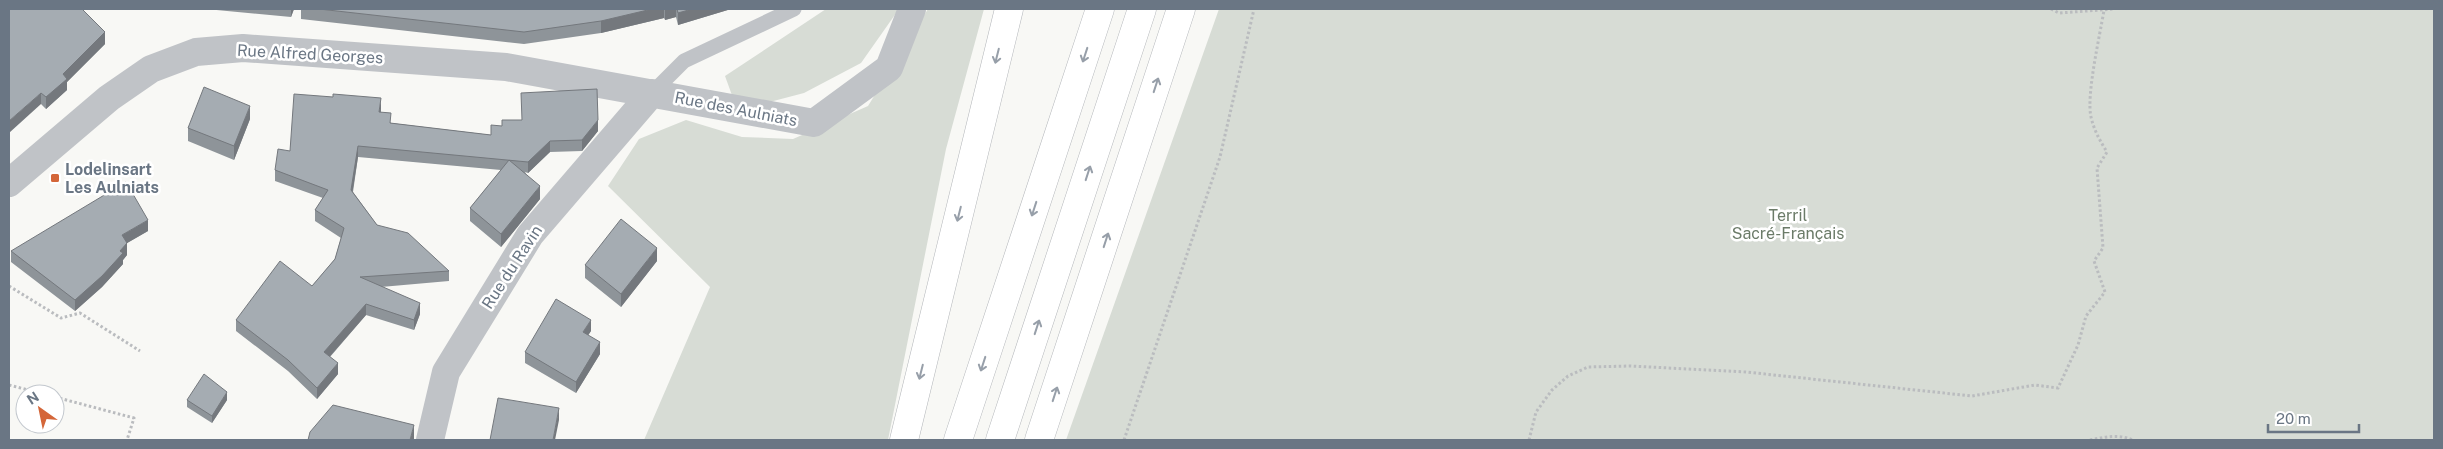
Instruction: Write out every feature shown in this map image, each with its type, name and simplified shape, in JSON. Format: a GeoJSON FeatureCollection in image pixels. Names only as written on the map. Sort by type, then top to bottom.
{"type":"FeatureCollection","features":[{"type":"Feature","properties":{"kind":"highway"},"geometry":{"type":"LineString","coordinates":[[904,440],[1009,9]]}},
{"type":"Feature","properties":{"kind":"highway"},"geometry":{"type":"LineString","coordinates":[[958,440],[1100,9]]}},
{"type":"Feature","properties":{"kind":"highway"},"geometry":{"type":"LineString","coordinates":[[1000,440],[1142,9]]}},
{"type":"Feature","properties":{"kind":"highway"},"geometry":{"type":"LineString","coordinates":[[1040,440],[1181,9]]}},
{"type":"Feature","properties":{"kind":"street","name":"Rue des Aulniats"},"geometry":{"type":"LineString","coordinates":[[506,67],[814,123],[888,68],[912,9]]}},
{"type":"Feature","properties":{"kind":"street","name":"Rue Alfred Georges"},"geometry":{"type":"LineString","coordinates":[[9,184],[110,98],[151,69],[196,52],[243,48],[288,50],[506,67]]}},
{"type":"Feature","properties":{"kind":"street","name":"Rue du Ravin"},"geometry":{"type":"LineString","coordinates":[[430,440],[446,372],[530,235],[652,93]]}},
{"type":"Feature","properties":{"kind":"lane","name":"Rue des Aulniats"},"geometry":{"type":"LineString","coordinates":[[652,93],[684,61],[794,9]]}},
{"type":"Feature","properties":{"kind":"path"},"geometry":{"type":"LineString","coordinates":[[1124,440],[1220,157],[1254,9]]}},
{"type":"Feature","properties":{"kind":"path"},"geometry":{"type":"LineString","coordinates":[[2051,9],[2058,13],[2114,9]]}},
{"type":"Feature","properties":{"kind":"path"},"geometry":{"type":"LineString","coordinates":[[1529,440],[1536,412],[1552,390],[1568,376],[1588,367],[1630,366],[1746,372],[1972,396],[2035,385],[2058,388],[2078,346],[2086,316],[2105,292],[2094,261],[2103,248],[2097,168],[2106,152],[2099,140],[2090,115],[2093,76],[2104,10]]}},
{"type":"Feature","properties":{"kind":"path"},"geometry":{"type":"LineString","coordinates":[[9,286],[61,318],[80,313],[140,351]]}},
{"type":"Feature","properties":{"kind":"path"},"geometry":{"type":"LineString","coordinates":[[65,400],[134,418],[127,440]]}},
{"type":"Feature","properties":{"kind":"path"},"geometry":{"type":"LineString","coordinates":[[2090,440],[2107,436],[2127,437],[2133,440]]}},
{"type":"Feature","properties":{"kind":"green space"},"geometry":{"type":"Polygon","coordinates":[[[826,9],[899,9],[861,63],[804,93],[754,106],[733,98],[725,76],[826,9]]]}},
{"type":"Feature","properties":{"kind":"green space"},"geometry":{"type":"Polygon","coordinates":[[[928,9],[984,9],[946,149],[888,440],[644,440],[710,287],[608,186],[639,139],[686,120],[742,137],[793,139],[868,106],[928,9]]]}},
{"type":"Feature","properties":{"kind":"green space","name":"Terril Sacré-Français"},"geometry":{"type":"Polygon","coordinates":[[[1219,9],[2434,9],[2434,440],[1066,440],[1219,9]]]}},
{"type":"Feature","properties":{"kind":"building"},"geometry":{"type":"Polygon","coordinates":[[[9,9],[82,9],[105,32],[63,74],[67,79],[46,97],[41,93],[9,121],[9,9]]]}},
{"type":"Feature","properties":{"kind":"building"},"geometry":{"type":"Polygon","coordinates":[[[319,9],[652,9],[601,21],[524,32],[319,9]]]}},
{"type":"Feature","properties":{"kind":"building"},"geometry":{"type":"Polygon","coordinates":[[[677,9],[692,9],[678,13],[677,9]]]}},
{"type":"Feature","properties":{"kind":"building"},"geometry":{"type":"Polygon","coordinates":[[[204,87],[250,106],[234,146],[188,128],[204,87]]]}},
{"type":"Feature","properties":{"kind":"building"},"geometry":{"type":"Polygon","coordinates":[[[597,89],[598,120],[582,140],[550,141],[528,162],[358,146],[351,190],[377,225],[408,233],[449,271],[360,277],[420,303],[414,320],[366,304],[324,352],[338,363],[317,388],[288,360],[236,320],[280,261],[312,286],[335,259],[344,228],[315,210],[328,190],[275,170],[278,149],[290,151],[294,94],[333,97],[333,94],[381,98],[379,112],[391,113],[390,123],[491,135],[491,125],[502,126],[502,120],[522,120],[521,93],[597,89]]]}},
{"type":"Feature","properties":{"kind":"building"},"geometry":{"type":"Polygon","coordinates":[[[509,160],[540,186],[501,234],[470,208],[509,160]]]}},
{"type":"Feature","properties":{"kind":"building"},"geometry":{"type":"Polygon","coordinates":[[[126,182],[148,220],[122,235],[127,243],[120,251],[123,253],[102,276],[75,300],[11,251],[126,182]]]}},
{"type":"Feature","properties":{"kind":"building"},"geometry":{"type":"Polygon","coordinates":[[[621,219],[657,248],[621,294],[585,265],[621,219]]]}},
{"type":"Feature","properties":{"kind":"building"},"geometry":{"type":"Polygon","coordinates":[[[556,299],[591,320],[583,332],[600,342],[576,382],[525,352],[556,299]]]}},
{"type":"Feature","properties":{"kind":"building"},"geometry":{"type":"Polygon","coordinates":[[[204,374],[227,392],[212,416],[187,400],[204,374]]]}},
{"type":"Feature","properties":{"kind":"building"},"geometry":{"type":"Polygon","coordinates":[[[498,398],[559,408],[553,440],[490,440],[498,398]]]}},
{"type":"Feature","properties":{"kind":"building"},"geometry":{"type":"Polygon","coordinates":[[[333,405],[414,425],[410,440],[308,440],[310,432],[333,405]]]}},
{"type":"Feature","properties":{"kind":"place","name":"Lodelinsart Les Aulniats"},"geometry":{"type":"Point","coordinates":[55,178]}}]}
